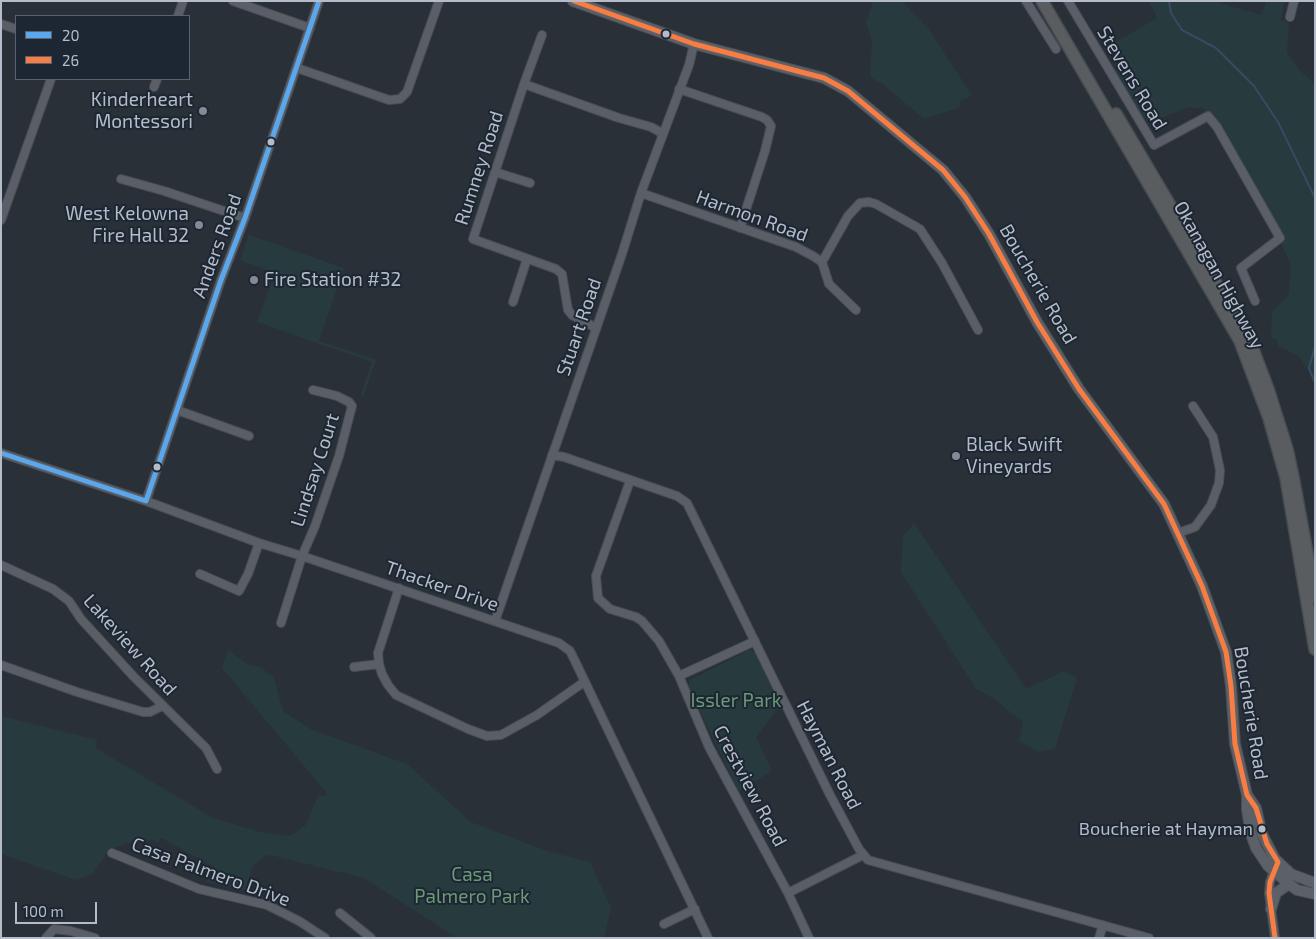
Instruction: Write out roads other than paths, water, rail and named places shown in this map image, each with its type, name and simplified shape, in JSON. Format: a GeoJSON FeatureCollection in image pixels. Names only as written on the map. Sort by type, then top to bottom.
{"type":"FeatureCollection","features":[{"type":"Feature","properties":{"kind":"highway","name":"Okanagan Highway"},"geometry":{"type":"LineString","coordinates":[[1042,1],[1240,342],[1270,418],[1286,478],[1315,649]]}},
{"type":"Feature","properties":{"kind":"highway","name":"Okanagan Highway"},"geometry":{"type":"LineString","coordinates":[[1050,1],[1248,339],[1268,389],[1287,450],[1315,597]]}},
{"type":"Feature","properties":{"kind":"main road","name":"Boucherie Road"},"geometry":{"type":"LineString","coordinates":[[573,1],[694,44],[824,78],[848,91],[943,170],[965,196],[989,234],[1037,322],[1078,389],[1164,504],[1202,586],[1226,652],[1231,686],[1235,744],[1247,795],[1256,808],[1266,844],[1276,866],[1289,884],[1297,890],[1315,894]]}},
{"type":"Feature","properties":{"kind":"main road","name":"Boucherie Road"},"geometry":{"type":"LineString","coordinates":[[1276,866],[1315,883]]}},
{"type":"Feature","properties":{"kind":"main road"},"geometry":{"type":"LineString","coordinates":[[1271,909],[1276,893],[1289,884]]}},
{"type":"Feature","properties":{"kind":"street"},"geometry":{"type":"LineString","coordinates":[[178,15],[183,1]]}},
{"type":"Feature","properties":{"kind":"street"},"geometry":{"type":"LineString","coordinates":[[233,1],[310,28]]}},
{"type":"Feature","properties":{"kind":"street","name":"Anders Road"},"geometry":{"type":"LineString","coordinates":[[146,501],[319,1]]}},
{"type":"Feature","properties":{"kind":"street"},"geometry":{"type":"LineString","coordinates":[[297,68],[389,100],[400,99],[408,89],[439,1]]}},
{"type":"Feature","properties":{"kind":"street"},"geometry":{"type":"LineString","coordinates":[[1026,1],[1056,50]]}},
{"type":"Feature","properties":{"kind":"street","name":"Stevens Road"},"geometry":{"type":"LineString","coordinates":[[1068,1],[1154,145],[1208,116],[1217,128],[1280,238],[1241,268],[1255,301]]}},
{"type":"Feature","properties":{"kind":"street"},"geometry":{"type":"LineString","coordinates":[[1290,18],[1294,1]]}},
{"type":"Feature","properties":{"kind":"street"},"geometry":{"type":"LineString","coordinates":[[1,24],[15,30]]}},
{"type":"Feature","properties":{"kind":"street","name":"Rumney Road"},"geometry":{"type":"LineString","coordinates":[[542,35],[473,239],[556,269],[562,274],[568,310],[572,315],[596,328]]}},
{"type":"Feature","properties":{"kind":"street","name":"Stuart Road"},"geometry":{"type":"LineString","coordinates":[[495,621],[662,132],[689,65],[694,44]]}},
{"type":"Feature","properties":{"kind":"street"},"geometry":{"type":"LineString","coordinates":[[1,220],[51,80]]}},
{"type":"Feature","properties":{"kind":"street"},"geometry":{"type":"LineString","coordinates":[[154,87],[157,80]]}},
{"type":"Feature","properties":{"kind":"street"},"geometry":{"type":"LineString","coordinates":[[524,84],[662,132]]}},
{"type":"Feature","properties":{"kind":"street"},"geometry":{"type":"LineString","coordinates":[[679,89],[762,117],[767,120],[770,126],[765,152],[740,228]]}},
{"type":"Feature","properties":{"kind":"street"},"geometry":{"type":"LineString","coordinates":[[495,172],[530,183]]}},
{"type":"Feature","properties":{"kind":"street"},"geometry":{"type":"LineString","coordinates":[[121,179],[245,218]]}},
{"type":"Feature","properties":{"kind":"street","name":"Harmon Road"},"geometry":{"type":"LineString","coordinates":[[641,193],[796,248],[822,262],[829,284],[856,310]]}},
{"type":"Feature","properties":{"kind":"street"},"geometry":{"type":"LineString","coordinates":[[822,262],[848,216],[860,203],[869,202],[876,204],[920,229],[978,330]]}},
{"type":"Feature","properties":{"kind":"street"},"geometry":{"type":"LineString","coordinates":[[513,302],[527,259]]}},
{"type":"Feature","properties":{"kind":"street","name":"Lindsay Court"},"geometry":{"type":"LineString","coordinates":[[302,556],[325,498],[352,406],[349,402],[337,396],[313,390]]}},
{"type":"Feature","properties":{"kind":"street"},"geometry":{"type":"LineString","coordinates":[[1178,533],[1195,527],[1211,505],[1219,483],[1220,470],[1213,437],[1193,406]]}},
{"type":"Feature","properties":{"kind":"street"},"geometry":{"type":"LineString","coordinates":[[177,410],[249,436]]}},
{"type":"Feature","properties":{"kind":"street","name":"Thacker Drive"},"geometry":{"type":"LineString","coordinates":[[1,452],[146,501],[259,543],[559,643],[570,652],[708,938]]}},
{"type":"Feature","properties":{"kind":"street","name":"Hayman Road"},"geometry":{"type":"LineString","coordinates":[[552,455],[564,457],[677,496],[686,503],[830,795],[863,855]]}},
{"type":"Feature","properties":{"kind":"street","name":"Crestview Road"},"geometry":{"type":"LineString","coordinates":[[630,481],[596,576],[598,598],[610,609],[636,617],[647,626],[659,641],[679,676],[709,747],[788,893],[809,938]]}},
{"type":"Feature","properties":{"kind":"street"},"geometry":{"type":"LineString","coordinates":[[200,574],[239,591],[246,579],[259,543]]}},
{"type":"Feature","properties":{"kind":"street"},"geometry":{"type":"LineString","coordinates":[[281,622],[302,556]]}},
{"type":"Feature","properties":{"kind":"street","name":"Lakeview Road"},"geometry":{"type":"LineString","coordinates":[[1,565],[54,588],[69,601],[81,619],[162,706],[178,719],[206,748],[217,769]]}},
{"type":"Feature","properties":{"kind":"street"},"geometry":{"type":"LineString","coordinates":[[398,588],[378,653],[379,664],[388,685],[396,695],[487,736],[501,735],[512,730],[584,682]]}},
{"type":"Feature","properties":{"kind":"street"},"geometry":{"type":"LineString","coordinates":[[679,676],[755,641]]}},
{"type":"Feature","properties":{"kind":"street"},"geometry":{"type":"LineString","coordinates":[[354,667],[379,664]]}},
{"type":"Feature","properties":{"kind":"street"},"geometry":{"type":"LineString","coordinates":[[1,665],[143,712],[150,712],[162,706]]}},
{"type":"Feature","properties":{"kind":"street","name":"Casa Palmero Drive"},"geometry":{"type":"LineString","coordinates":[[112,853],[199,888],[267,905],[299,920],[325,938]]}},
{"type":"Feature","properties":{"kind":"street"},"geometry":{"type":"LineString","coordinates":[[788,893],[863,855],[868,860],[1149,938]]}},
{"type":"Feature","properties":{"kind":"street"},"geometry":{"type":"LineString","coordinates":[[1275,938],[1269,892],[1270,882],[1276,866]]}},
{"type":"Feature","properties":{"kind":"street"},"geometry":{"type":"LineString","coordinates":[[664,924],[694,909]]}},
{"type":"Feature","properties":{"kind":"street"},"geometry":{"type":"LineString","coordinates":[[340,913],[371,938]]}},
{"type":"Feature","properties":{"kind":"street"},"geometry":{"type":"LineString","coordinates":[[1098,938],[1103,925]]}},
{"type":"Feature","properties":{"kind":"street"},"geometry":{"type":"LineString","coordinates":[[46,938],[54,929],[72,931],[95,938]]}},
{"type":"Feature","properties":{"kind":"waterway"},"geometry":{"type":"LineString","coordinates":[[1169,1],[1171,13],[1182,30],[1216,48],[1254,86],[1278,122],[1315,198]]}},
{"type":"Feature","properties":{"kind":"waterway"},"geometry":{"type":"LineString","coordinates":[[1315,347],[1309,368],[1315,383]]}},
{"type":"Feature","properties":{"kind":"place","name":"Kinderheart Montessori"},"geometry":{"type":"Point","coordinates":[203,111]}},
{"type":"Feature","properties":{"kind":"place","name":"West Kelowna Fire Hall 32"},"geometry":{"type":"Point","coordinates":[199,225]}},
{"type":"Feature","properties":{"kind":"place","name":"Fire Station #32"},"geometry":{"type":"Point","coordinates":[254,280]}},
{"type":"Feature","properties":{"kind":"place","name":"Black Swift Vineyards"},"geometry":{"type":"Point","coordinates":[956,456]}},
{"type":"Feature","properties":{"kind":"place","name":"Boucherie at Hayman"},"geometry":{"type":"Point","coordinates":[1262,829]}},
{"type":"Feature","properties":{"kind":"park label","name":"Issler Park"},"geometry":{"type":"Point","coordinates":[736,701]}},
{"type":"Feature","properties":{"kind":"park label","name":"Casa Palmero Park"},"geometry":{"type":"Point","coordinates":[472,886]}}]}
